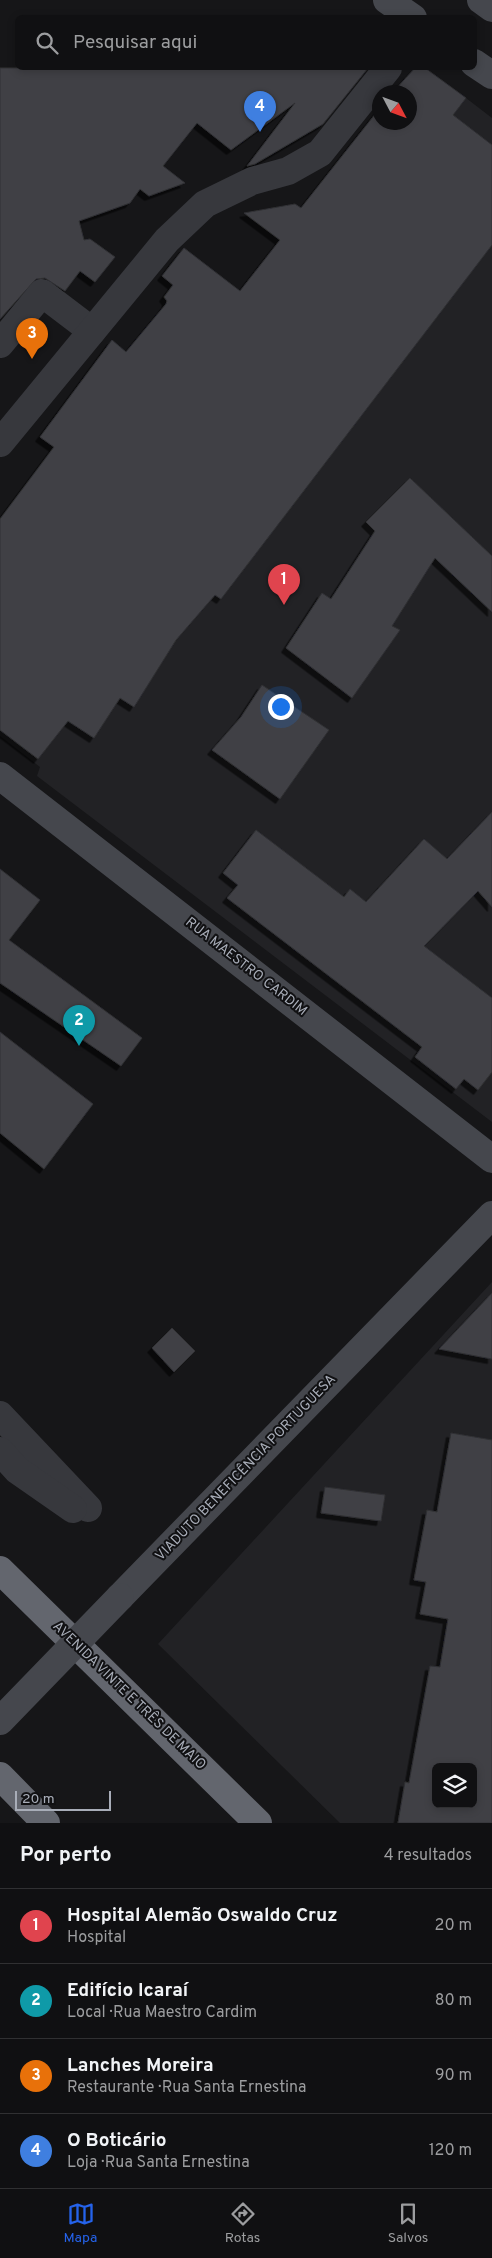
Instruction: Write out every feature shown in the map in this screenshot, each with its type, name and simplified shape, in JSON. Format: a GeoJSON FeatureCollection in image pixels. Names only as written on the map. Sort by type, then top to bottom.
{"type":"FeatureCollection","features":[{"type":"Feature","properties":{"kind":"highway","name":"AVENIDA VINTE E TRÊS DE MAIO"},"geometry":{"type":"LineString","coordinates":[[0,1570],[258,1823]]}},
{"type":"Feature","properties":{"kind":"highway"},"geometry":{"type":"LineString","coordinates":[[0,1776],[46,1823]]}},
{"type":"Feature","properties":{"kind":"street"},"geometry":{"type":"LineString","coordinates":[[387,0],[409,15]]}},
{"type":"Feature","properties":{"kind":"street"},"geometry":{"type":"LineString","coordinates":[[481,0],[492,8]]}},
{"type":"Feature","properties":{"kind":"street"},"geometry":{"type":"LineString","coordinates":[[477,64],[492,75]]}},
{"type":"Feature","properties":{"kind":"street"},"geometry":{"type":"LineString","coordinates":[[0,443],[167,240],[205,204],[252,181],[288,171],[320,153],[386,70]]}},
{"type":"Feature","properties":{"kind":"street"},"geometry":{"type":"LineString","coordinates":[[0,344],[42,293],[92,331]]}},
{"type":"Feature","properties":{"kind":"street","name":"RUA MAESTRO CARDIM"},"geometry":{"type":"LineString","coordinates":[[0,776],[492,1158]]}},
{"type":"Feature","properties":{"kind":"street","name":"VIADUTO BENEFICÊNCIA PORTUGUESA"},"geometry":{"type":"LineString","coordinates":[[0,1721],[492,1215]]}},
{"type":"Feature","properties":{"kind":"street"},"geometry":{"type":"LineString","coordinates":[[0,1414],[88,1508],[72,1509],[17,1470],[0,1452]]}},
{"type":"Feature","properties":{"kind":"shaded area"},"geometry":{"type":"Polygon","coordinates":[[[466,98],[492,118],[492,1122],[37,776],[40,767],[0,736],[0,730],[351,246],[466,98]]]}},
{"type":"Feature","properties":{"kind":"shaded area"},"geometry":{"type":"Polygon","coordinates":[[[492,1282],[492,1823],[340,1823],[158,1644],[492,1282]]]}},
{"type":"Feature","properties":{"kind":"building"},"geometry":{"type":"Polygon","coordinates":[[[0,68],[15,68],[15,70],[366,70],[323,124],[255,164],[247,166],[295,103],[231,150],[197,123],[163,166],[185,183],[149,196],[140,189],[130,203],[79,221],[84,240],[90,239],[115,257],[95,282],[80,271],[65,291],[45,278],[36,279],[0,319],[0,68]]]}},
{"type":"Feature","properties":{"kind":"building"},"geometry":{"type":"Polygon","coordinates":[[[413,70],[428,70],[466,98],[453,115],[492,145],[492,245],[221,599],[215,595],[176,640],[134,707],[120,698],[94,738],[68,721],[38,759],[0,730],[0,519],[54,447],[40,437],[112,340],[126,352],[166,304],[167,301],[164,297],[173,285],[162,276],[184,248],[240,291],[280,240],[244,213],[295,204],[301,208],[372,118],[372,130],[417,130],[417,85],[399,85],[413,70]]]}},
{"type":"Feature","properties":{"kind":"building"},"geometry":{"type":"Polygon","coordinates":[[[410,478],[492,556],[492,612],[435,558],[392,626],[400,630],[352,698],[286,648],[322,593],[331,599],[375,531],[366,522],[410,478]]]}},
{"type":"Feature","properties":{"kind":"building"},"geometry":{"type":"Polygon","coordinates":[[[262,685],[329,730],[280,799],[212,750],[241,717],[262,685]]]}},
{"type":"Feature","properties":{"kind":"building"},"geometry":{"type":"Polygon","coordinates":[[[492,812],[492,907],[478,891],[424,946],[492,998],[492,1072],[478,1090],[464,1079],[456,1089],[415,1057],[422,1047],[227,898],[238,885],[223,873],[256,830],[344,897],[350,889],[366,902],[424,839],[447,859],[492,812]]]}},
{"type":"Feature","properties":{"kind":"building"},"geometry":{"type":"Polygon","coordinates":[[[0,869],[40,900],[9,940],[142,1038],[121,1066],[0,983],[0,869]]]}},
{"type":"Feature","properties":{"kind":"building"},"geometry":{"type":"Polygon","coordinates":[[[0,1032],[93,1104],[44,1169],[0,1133],[0,1032]]]}},
{"type":"Feature","properties":{"kind":"building"},"geometry":{"type":"Polygon","coordinates":[[[492,1293],[492,1359],[439,1349],[492,1293]]]}},
{"type":"Feature","properties":{"kind":"building"},"geometry":{"type":"Polygon","coordinates":[[[172,1328],[195,1351],[174,1372],[152,1348],[172,1328]]]}},
{"type":"Feature","properties":{"kind":"building"},"geometry":{"type":"Polygon","coordinates":[[[451,1433],[492,1440],[492,1823],[398,1823],[405,1782],[409,1783],[430,1666],[440,1667],[448,1619],[420,1614],[426,1582],[414,1580],[427,1510],[437,1512],[451,1433]]]}},
{"type":"Feature","properties":{"kind":"building"},"geometry":{"type":"Polygon","coordinates":[[[325,1487],[385,1495],[381,1521],[321,1513],[325,1487]]]}},
{"type":"Feature","properties":{"kind":"place","name":"O Boticário"},"geometry":{"type":"Point","coordinates":[260,132]}},
{"type":"Feature","properties":{"kind":"place","name":"Lanches Moreira"},"geometry":{"type":"Point","coordinates":[32,359]}},
{"type":"Feature","properties":{"kind":"place","name":"Hospital Alemão Oswaldo Cruz"},"geometry":{"type":"Point","coordinates":[284,605]}},
{"type":"Feature","properties":{"kind":"place","name":"Edifício Icaraí"},"geometry":{"type":"Point","coordinates":[79,1046]}}]}
